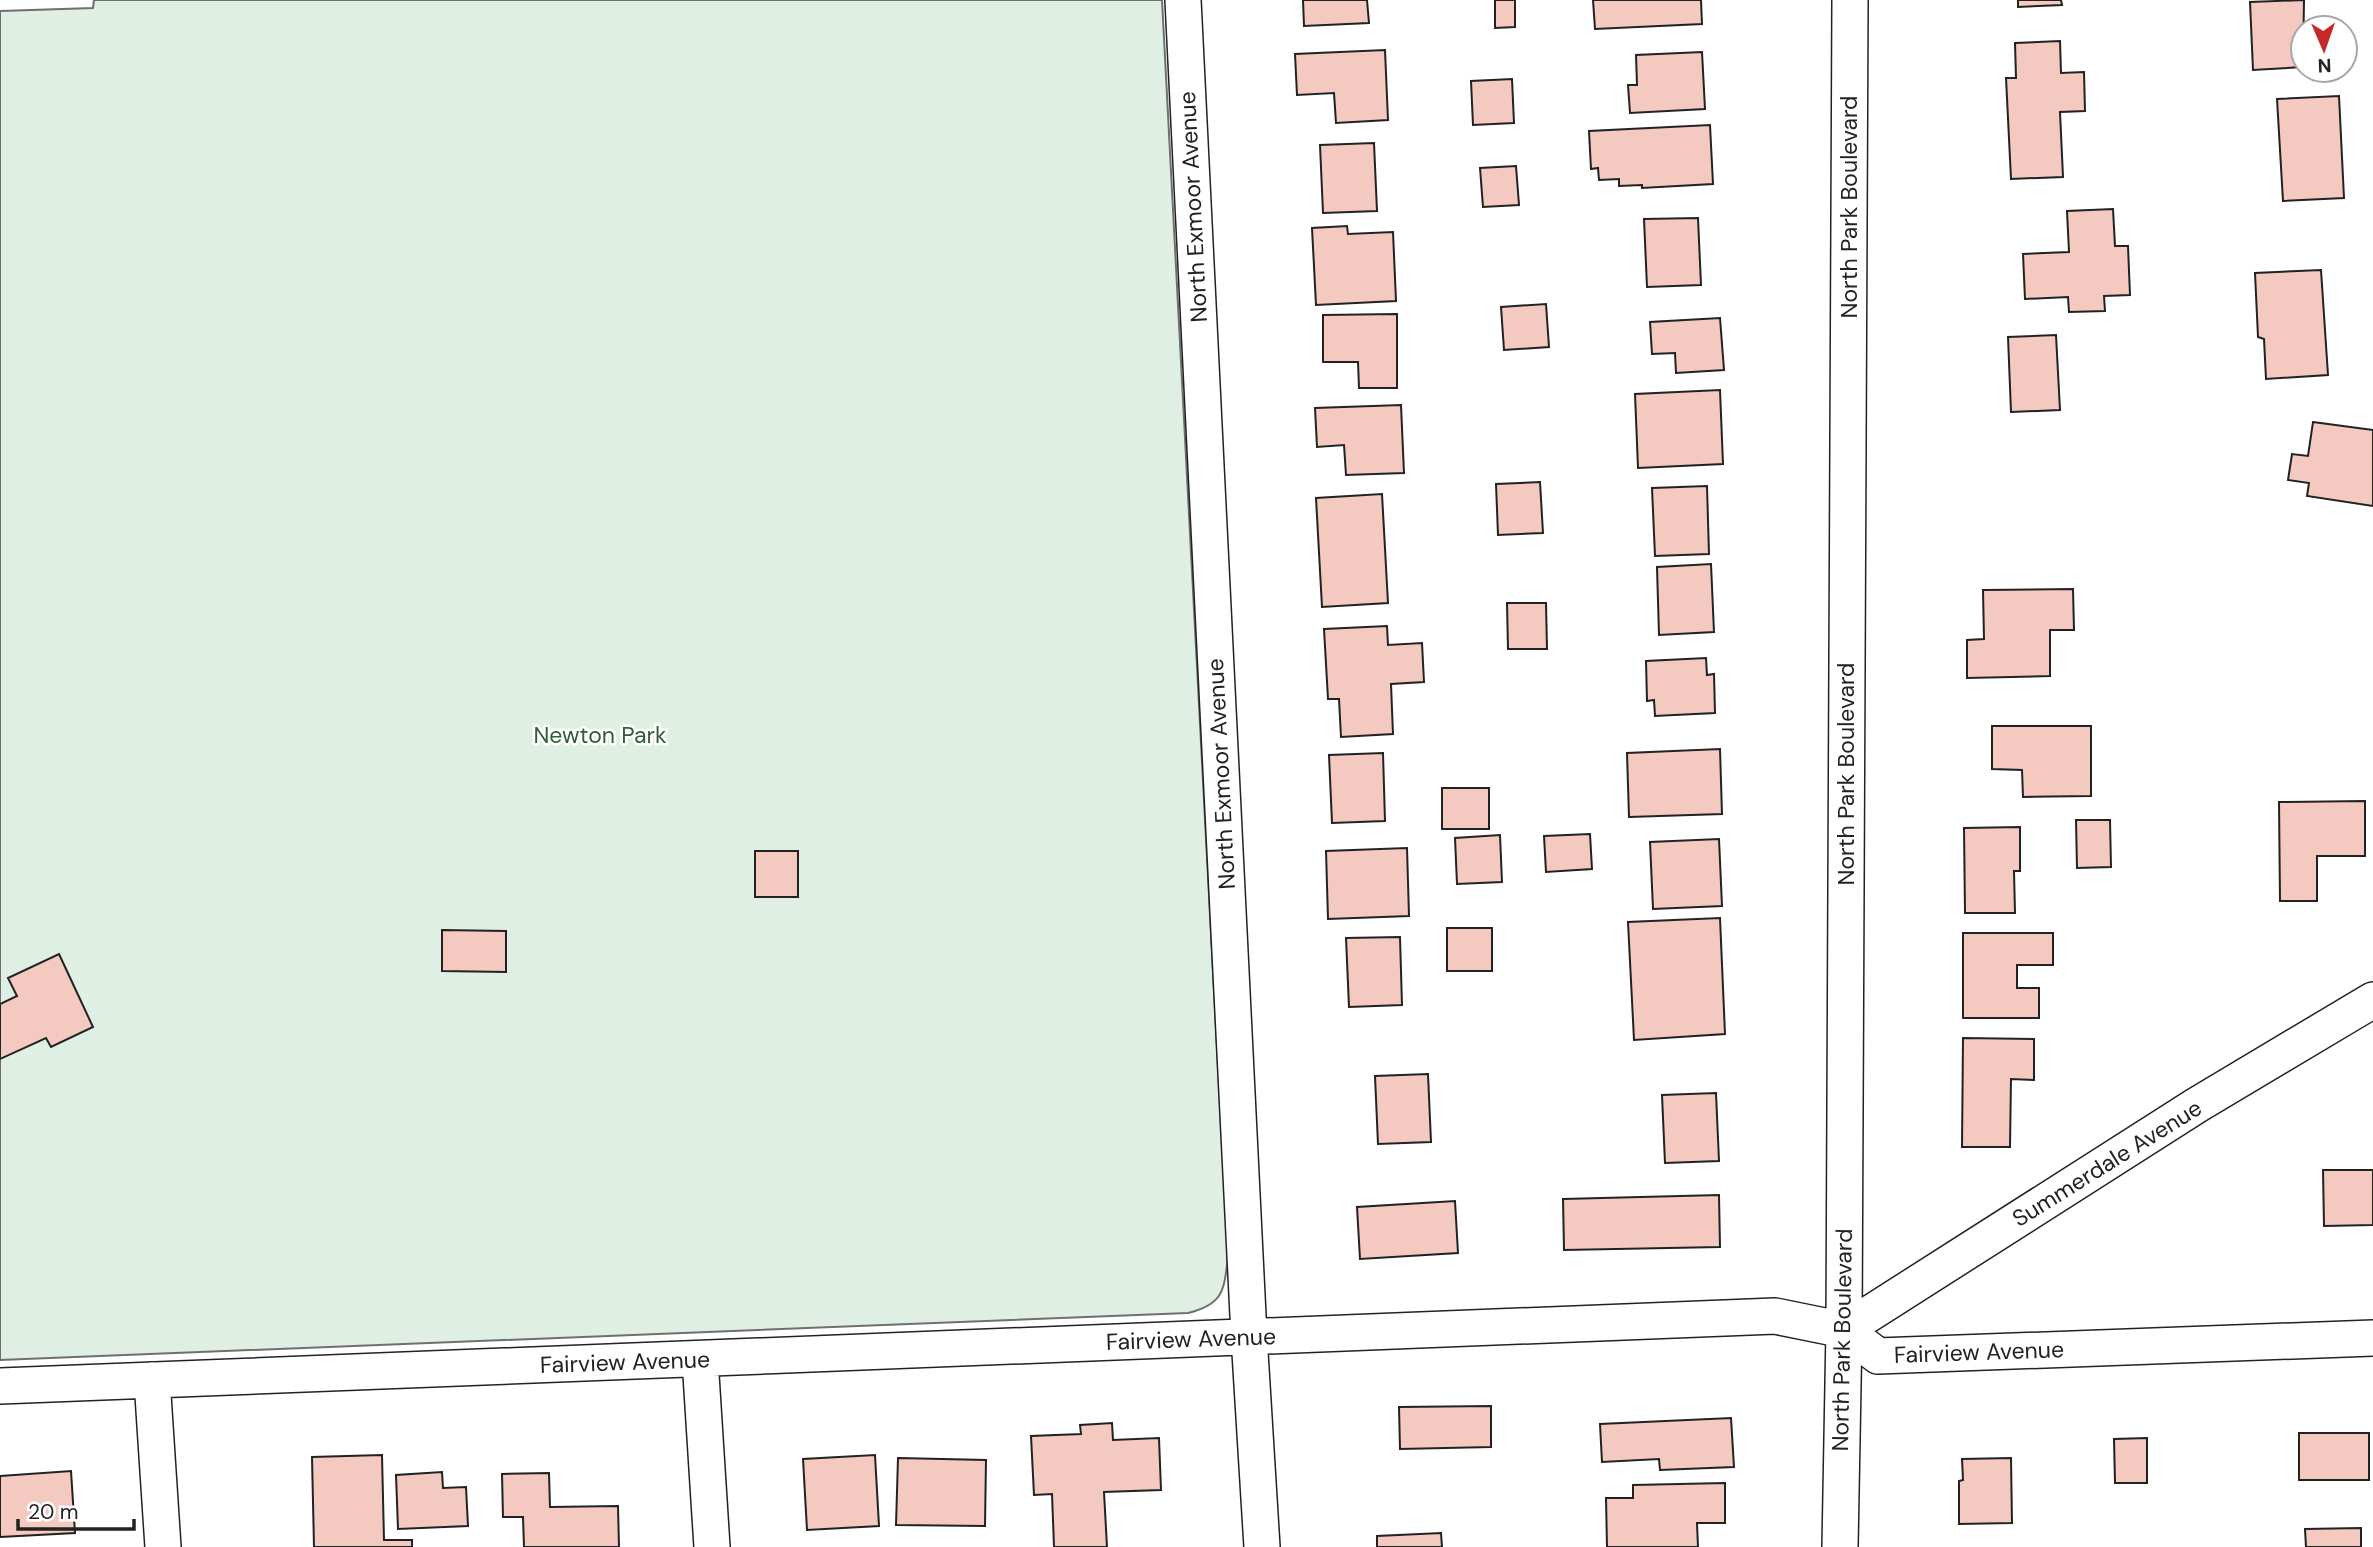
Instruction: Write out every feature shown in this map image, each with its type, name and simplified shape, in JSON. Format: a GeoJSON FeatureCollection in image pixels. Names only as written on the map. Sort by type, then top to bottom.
{"type":"FeatureCollection","features":[{"type":"Feature","properties":{"kind":"street","name":"North Exmoor Avenue"},"geometry":{"type":"LineString","coordinates":[[1183,0],[1249,1336],[1262,1547]]}},
{"type":"Feature","properties":{"kind":"street","name":"North Park Boulevard"},"geometry":{"type":"LineString","coordinates":[[1840,1547],[1844,1330],[1850,0]]}},
{"type":"Feature","properties":{"kind":"street","name":"Summerdale Avenue"},"geometry":{"type":"LineString","coordinates":[[1844,1330],[2197,1105],[2373,999]]}},
{"type":"Feature","properties":{"kind":"street","name":"Fairview Avenue"},"geometry":{"type":"LineString","coordinates":[[0,1386],[1775,1316],[1844,1330],[1878,1356],[2373,1338]]}},
{"type":"Feature","properties":{"kind":"street"},"geometry":{"type":"LineString","coordinates":[[700,1359],[712,1547]]}},
{"type":"Feature","properties":{"kind":"street"},"geometry":{"type":"LineString","coordinates":[[152,1380],[163,1547]]}},
{"type":"Feature","properties":{"kind":"green space","name":"Newton Park"},"geometry":{"type":"Polygon","coordinates":[[[94,0],[1162,0],[1228,1257],[1223,1287],[1215,1300],[1188,1313],[0,1360],[0,11],[93,8],[94,0]]]}},
{"type":"Feature","properties":{"kind":"building"},"geometry":{"type":"Polygon","coordinates":[[[1303,0],[1367,0],[1369,23],[1304,26],[1303,0]]]}},
{"type":"Feature","properties":{"kind":"building"},"geometry":{"type":"Polygon","coordinates":[[[1495,0],[1515,0],[1515,27],[1495,28],[1495,0]]]}},
{"type":"Feature","properties":{"kind":"building"},"geometry":{"type":"Polygon","coordinates":[[[1593,0],[1701,0],[1702,24],[1595,29],[1593,0]]]}},
{"type":"Feature","properties":{"kind":"building"},"geometry":{"type":"Polygon","coordinates":[[[2018,0],[2061,0],[2062,5],[2018,7],[2018,0]]]}},
{"type":"Feature","properties":{"kind":"building"},"geometry":{"type":"Polygon","coordinates":[[[2304,0],[2304,14],[2289,14],[2289,68],[2253,70],[2250,2],[2304,0]]]}},
{"type":"Feature","properties":{"kind":"building"},"geometry":{"type":"Polygon","coordinates":[[[2060,41],[2061,73],[2084,72],[2085,111],[2060,112],[2063,177],[2011,179],[2006,78],[2016,78],[2015,43],[2060,41]]]}},
{"type":"Feature","properties":{"kind":"building"},"geometry":{"type":"Polygon","coordinates":[[[1385,50],[1388,120],[1336,123],[1334,93],[1297,95],[1295,54],[1385,50]]]}},
{"type":"Feature","properties":{"kind":"building"},"geometry":{"type":"Polygon","coordinates":[[[1702,52],[1705,109],[1630,113],[1628,85],[1637,85],[1636,55],[1702,52]]]}},
{"type":"Feature","properties":{"kind":"building"},"geometry":{"type":"Polygon","coordinates":[[[1512,79],[1514,123],[1473,125],[1471,81],[1512,79]]]}},
{"type":"Feature","properties":{"kind":"building"},"geometry":{"type":"Polygon","coordinates":[[[2339,96],[2344,198],[2283,201],[2277,99],[2339,96]]]}},
{"type":"Feature","properties":{"kind":"building"},"geometry":{"type":"Polygon","coordinates":[[[1710,125],[1713,184],[1642,188],[1642,185],[1619,186],[1619,179],[1599,180],[1598,168],[1591,169],[1589,131],[1710,125]]]}},
{"type":"Feature","properties":{"kind":"building"},"geometry":{"type":"Polygon","coordinates":[[[1374,143],[1377,211],[1323,213],[1320,145],[1374,143]]]}},
{"type":"Feature","properties":{"kind":"building"},"geometry":{"type":"Polygon","coordinates":[[[1516,166],[1519,205],[1483,207],[1480,168],[1516,166]]]}},
{"type":"Feature","properties":{"kind":"building"},"geometry":{"type":"Polygon","coordinates":[[[2113,209],[2115,246],[2128,246],[2130,295],[2104,296],[2105,311],[2069,312],[2068,297],[2025,299],[2023,254],[2069,252],[2067,211],[2113,209]]]}},
{"type":"Feature","properties":{"kind":"building"},"geometry":{"type":"Polygon","coordinates":[[[1698,218],[1701,285],[1647,287],[1644,219],[1698,218]]]}},
{"type":"Feature","properties":{"kind":"building"},"geometry":{"type":"Polygon","coordinates":[[[1347,226],[1348,234],[1393,232],[1396,301],[1316,305],[1312,228],[1347,226]]]}},
{"type":"Feature","properties":{"kind":"building"},"geometry":{"type":"Polygon","coordinates":[[[2321,270],[2328,375],[2266,379],[2264,339],[2258,337],[2255,273],[2321,270]]]}},
{"type":"Feature","properties":{"kind":"building"},"geometry":{"type":"Polygon","coordinates":[[[1546,304],[1549,347],[1504,350],[1501,307],[1546,304]]]}},
{"type":"Feature","properties":{"kind":"building"},"geometry":{"type":"Polygon","coordinates":[[[1397,314],[1397,388],[1359,388],[1358,362],[1323,362],[1323,315],[1397,314]]]}},
{"type":"Feature","properties":{"kind":"building"},"geometry":{"type":"Polygon","coordinates":[[[1720,318],[1724,370],[1676,373],[1675,353],[1652,354],[1650,322],[1720,318]]]}},
{"type":"Feature","properties":{"kind":"building"},"geometry":{"type":"Polygon","coordinates":[[[2056,335],[2060,410],[2011,412],[2008,337],[2056,335]]]}},
{"type":"Feature","properties":{"kind":"building"},"geometry":{"type":"Polygon","coordinates":[[[1720,390],[1723,464],[1638,468],[1635,394],[1720,390]]]}},
{"type":"Feature","properties":{"kind":"building"},"geometry":{"type":"Polygon","coordinates":[[[1401,405],[1404,473],[1346,475],[1344,445],[1317,447],[1315,408],[1401,405]]]}},
{"type":"Feature","properties":{"kind":"building"},"geometry":{"type":"Polygon","coordinates":[[[2313,422],[2373,430],[2373,506],[2307,496],[2309,483],[2288,480],[2292,454],[2308,456],[2313,422]]]}},
{"type":"Feature","properties":{"kind":"building"},"geometry":{"type":"Polygon","coordinates":[[[1540,482],[1543,533],[1498,535],[1496,484],[1540,482]]]}},
{"type":"Feature","properties":{"kind":"building"},"geometry":{"type":"Polygon","coordinates":[[[1707,486],[1709,554],[1655,556],[1652,488],[1707,486]]]}},
{"type":"Feature","properties":{"kind":"building"},"geometry":{"type":"Polygon","coordinates":[[[1382,494],[1388,603],[1322,607],[1316,498],[1382,494]]]}},
{"type":"Feature","properties":{"kind":"building"},"geometry":{"type":"Polygon","coordinates":[[[1711,564],[1714,632],[1659,635],[1657,567],[1711,564]]]}},
{"type":"Feature","properties":{"kind":"building"},"geometry":{"type":"Polygon","coordinates":[[[2073,589],[2074,630],[2050,630],[2050,676],[1967,678],[1967,640],[1984,639],[1983,590],[2073,589]]]}},
{"type":"Feature","properties":{"kind":"building"},"geometry":{"type":"Polygon","coordinates":[[[1507,603],[1546,603],[1547,649],[1508,649],[1507,603]]]}},
{"type":"Feature","properties":{"kind":"building"},"geometry":{"type":"Polygon","coordinates":[[[1387,626],[1388,645],[1422,643],[1424,682],[1391,684],[1393,734],[1341,737],[1339,699],[1328,699],[1324,629],[1387,626]]]}},
{"type":"Feature","properties":{"kind":"building"},"geometry":{"type":"Polygon","coordinates":[[[1706,658],[1707,675],[1714,674],[1715,713],[1655,716],[1654,700],[1647,701],[1646,661],[1706,658]]]}},
{"type":"Feature","properties":{"kind":"building"},"geometry":{"type":"Polygon","coordinates":[[[1992,726],[2091,726],[2091,796],[2023,797],[2022,770],[1992,769],[1992,726]]]}},
{"type":"Feature","properties":{"kind":"building"},"geometry":{"type":"Polygon","coordinates":[[[1720,749],[1722,814],[1629,817],[1627,753],[1720,749]]]}},
{"type":"Feature","properties":{"kind":"building"},"geometry":{"type":"Polygon","coordinates":[[[1383,753],[1385,821],[1332,823],[1329,755],[1383,753]]]}},
{"type":"Feature","properties":{"kind":"building"},"geometry":{"type":"Polygon","coordinates":[[[1442,788],[1489,788],[1489,829],[1442,829],[1442,788]]]}},
{"type":"Feature","properties":{"kind":"building"},"geometry":{"type":"Polygon","coordinates":[[[2365,801],[2365,856],[2317,856],[2317,901],[2280,901],[2279,802],[2365,801]]]}},
{"type":"Feature","properties":{"kind":"building"},"geometry":{"type":"Polygon","coordinates":[[[2076,820],[2110,820],[2111,867],[2077,868],[2076,820]]]}},
{"type":"Feature","properties":{"kind":"building"},"geometry":{"type":"Polygon","coordinates":[[[2020,827],[2020,871],[2014,871],[2015,913],[1965,913],[1964,828],[2020,827]]]}},
{"type":"Feature","properties":{"kind":"building"},"geometry":{"type":"Polygon","coordinates":[[[1590,834],[1592,869],[1546,872],[1544,836],[1590,834]]]}},
{"type":"Feature","properties":{"kind":"building"},"geometry":{"type":"Polygon","coordinates":[[[1500,835],[1502,882],[1457,884],[1455,838],[1500,835]]]}},
{"type":"Feature","properties":{"kind":"building"},"geometry":{"type":"Polygon","coordinates":[[[1719,839],[1722,906],[1653,909],[1650,842],[1719,839]]]}},
{"type":"Feature","properties":{"kind":"building"},"geometry":{"type":"Polygon","coordinates":[[[1407,848],[1409,916],[1328,919],[1326,851],[1407,848]]]}},
{"type":"Feature","properties":{"kind":"building"},"geometry":{"type":"Polygon","coordinates":[[[755,851],[798,851],[798,897],[755,897],[755,851]]]}},
{"type":"Feature","properties":{"kind":"building"},"geometry":{"type":"Polygon","coordinates":[[[1720,918],[1725,1034],[1634,1040],[1628,922],[1720,918]]]}},
{"type":"Feature","properties":{"kind":"building"},"geometry":{"type":"Polygon","coordinates":[[[1447,928],[1492,928],[1492,971],[1447,971],[1447,928]]]}},
{"type":"Feature","properties":{"kind":"building"},"geometry":{"type":"Polygon","coordinates":[[[442,930],[506,931],[506,972],[442,971],[442,930]]]}},
{"type":"Feature","properties":{"kind":"building"},"geometry":{"type":"Polygon","coordinates":[[[1963,933],[2053,933],[2053,965],[2017,965],[2017,988],[2039,988],[2039,1018],[1963,1018],[1963,933]]]}},
{"type":"Feature","properties":{"kind":"building"},"geometry":{"type":"Polygon","coordinates":[[[1400,937],[1402,1005],[1349,1007],[1346,938],[1400,937]]]}},
{"type":"Feature","properties":{"kind":"building"},"geometry":{"type":"Polygon","coordinates":[[[59,954],[93,1027],[51,1047],[46,1038],[0,1059],[0,1004],[17,996],[8,978],[59,954]]]}},
{"type":"Feature","properties":{"kind":"building"},"geometry":{"type":"Polygon","coordinates":[[[1963,1038],[2034,1039],[2034,1080],[2011,1079],[2010,1147],[1962,1147],[1963,1038]]]}},
{"type":"Feature","properties":{"kind":"building"},"geometry":{"type":"Polygon","coordinates":[[[1428,1074],[1431,1142],[1378,1144],[1375,1076],[1428,1074]]]}},
{"type":"Feature","properties":{"kind":"building"},"geometry":{"type":"Polygon","coordinates":[[[1716,1093],[1719,1161],[1665,1163],[1662,1095],[1716,1093]]]}},
{"type":"Feature","properties":{"kind":"building"},"geometry":{"type":"Polygon","coordinates":[[[2323,1170],[2373,1170],[2373,1225],[2324,1226],[2323,1170]]]}},
{"type":"Feature","properties":{"kind":"building"},"geometry":{"type":"Polygon","coordinates":[[[1719,1195],[1720,1247],[1564,1250],[1563,1199],[1719,1195]]]}},
{"type":"Feature","properties":{"kind":"building"},"geometry":{"type":"Polygon","coordinates":[[[1455,1201],[1458,1253],[1360,1259],[1357,1207],[1455,1201]]]}},
{"type":"Feature","properties":{"kind":"building"},"geometry":{"type":"Polygon","coordinates":[[[1491,1406],[1491,1447],[1400,1449],[1399,1407],[1491,1406]]]}},
{"type":"Feature","properties":{"kind":"building"},"geometry":{"type":"Polygon","coordinates":[[[1731,1418],[1734,1467],[1660,1470],[1659,1459],[1602,1462],[1600,1424],[1731,1418]]]}},
{"type":"Feature","properties":{"kind":"building"},"geometry":{"type":"Polygon","coordinates":[[[1112,1423],[1113,1440],[1159,1438],[1161,1490],[1104,1492],[1107,1547],[1054,1547],[1052,1494],[1034,1495],[1031,1436],[1081,1434],[1080,1425],[1112,1423]]]}},
{"type":"Feature","properties":{"kind":"building"},"geometry":{"type":"Polygon","coordinates":[[[2299,1433],[2369,1433],[2369,1480],[2299,1480],[2299,1433]]]}},
{"type":"Feature","properties":{"kind":"building"},"geometry":{"type":"Polygon","coordinates":[[[2147,1438],[2147,1483],[2115,1483],[2114,1439],[2147,1438]]]}},
{"type":"Feature","properties":{"kind":"building"},"geometry":{"type":"Polygon","coordinates":[[[382,1455],[384,1540],[412,1540],[412,1547],[314,1547],[312,1457],[382,1455]]]}},
{"type":"Feature","properties":{"kind":"building"},"geometry":{"type":"Polygon","coordinates":[[[875,1455],[879,1526],[807,1530],[803,1459],[875,1455]]]}},
{"type":"Feature","properties":{"kind":"building"},"geometry":{"type":"Polygon","coordinates":[[[898,1458],[986,1460],[985,1526],[896,1525],[898,1458]]]}},
{"type":"Feature","properties":{"kind":"building"},"geometry":{"type":"Polygon","coordinates":[[[2011,1458],[2012,1523],[1959,1524],[1962,1459],[2011,1458]]]}},
{"type":"Feature","properties":{"kind":"building"},"geometry":{"type":"Polygon","coordinates":[[[71,1471],[75,1533],[0,1537],[0,1476],[71,1471]]]}},
{"type":"Feature","properties":{"kind":"building"},"geometry":{"type":"Polygon","coordinates":[[[442,1472],[443,1488],[466,1487],[468,1526],[398,1529],[396,1475],[442,1472]]]}},
{"type":"Feature","properties":{"kind":"building"},"geometry":{"type":"Polygon","coordinates":[[[549,1473],[550,1507],[618,1506],[619,1547],[524,1547],[523,1517],[503,1517],[502,1474],[549,1473]]]}},
{"type":"Feature","properties":{"kind":"building"},"geometry":{"type":"Polygon","coordinates":[[[1725,1483],[1725,1523],[1697,1523],[1698,1547],[1607,1547],[1606,1498],[1633,1498],[1633,1485],[1725,1483]]]}},
{"type":"Feature","properties":{"kind":"building"},"geometry":{"type":"Polygon","coordinates":[[[2361,1528],[2361,1547],[2306,1547],[2305,1529],[2361,1528]]]}},
{"type":"Feature","properties":{"kind":"building"},"geometry":{"type":"Polygon","coordinates":[[[1441,1533],[1442,1547],[1377,1547],[1377,1536],[1441,1533]]]}}]}
